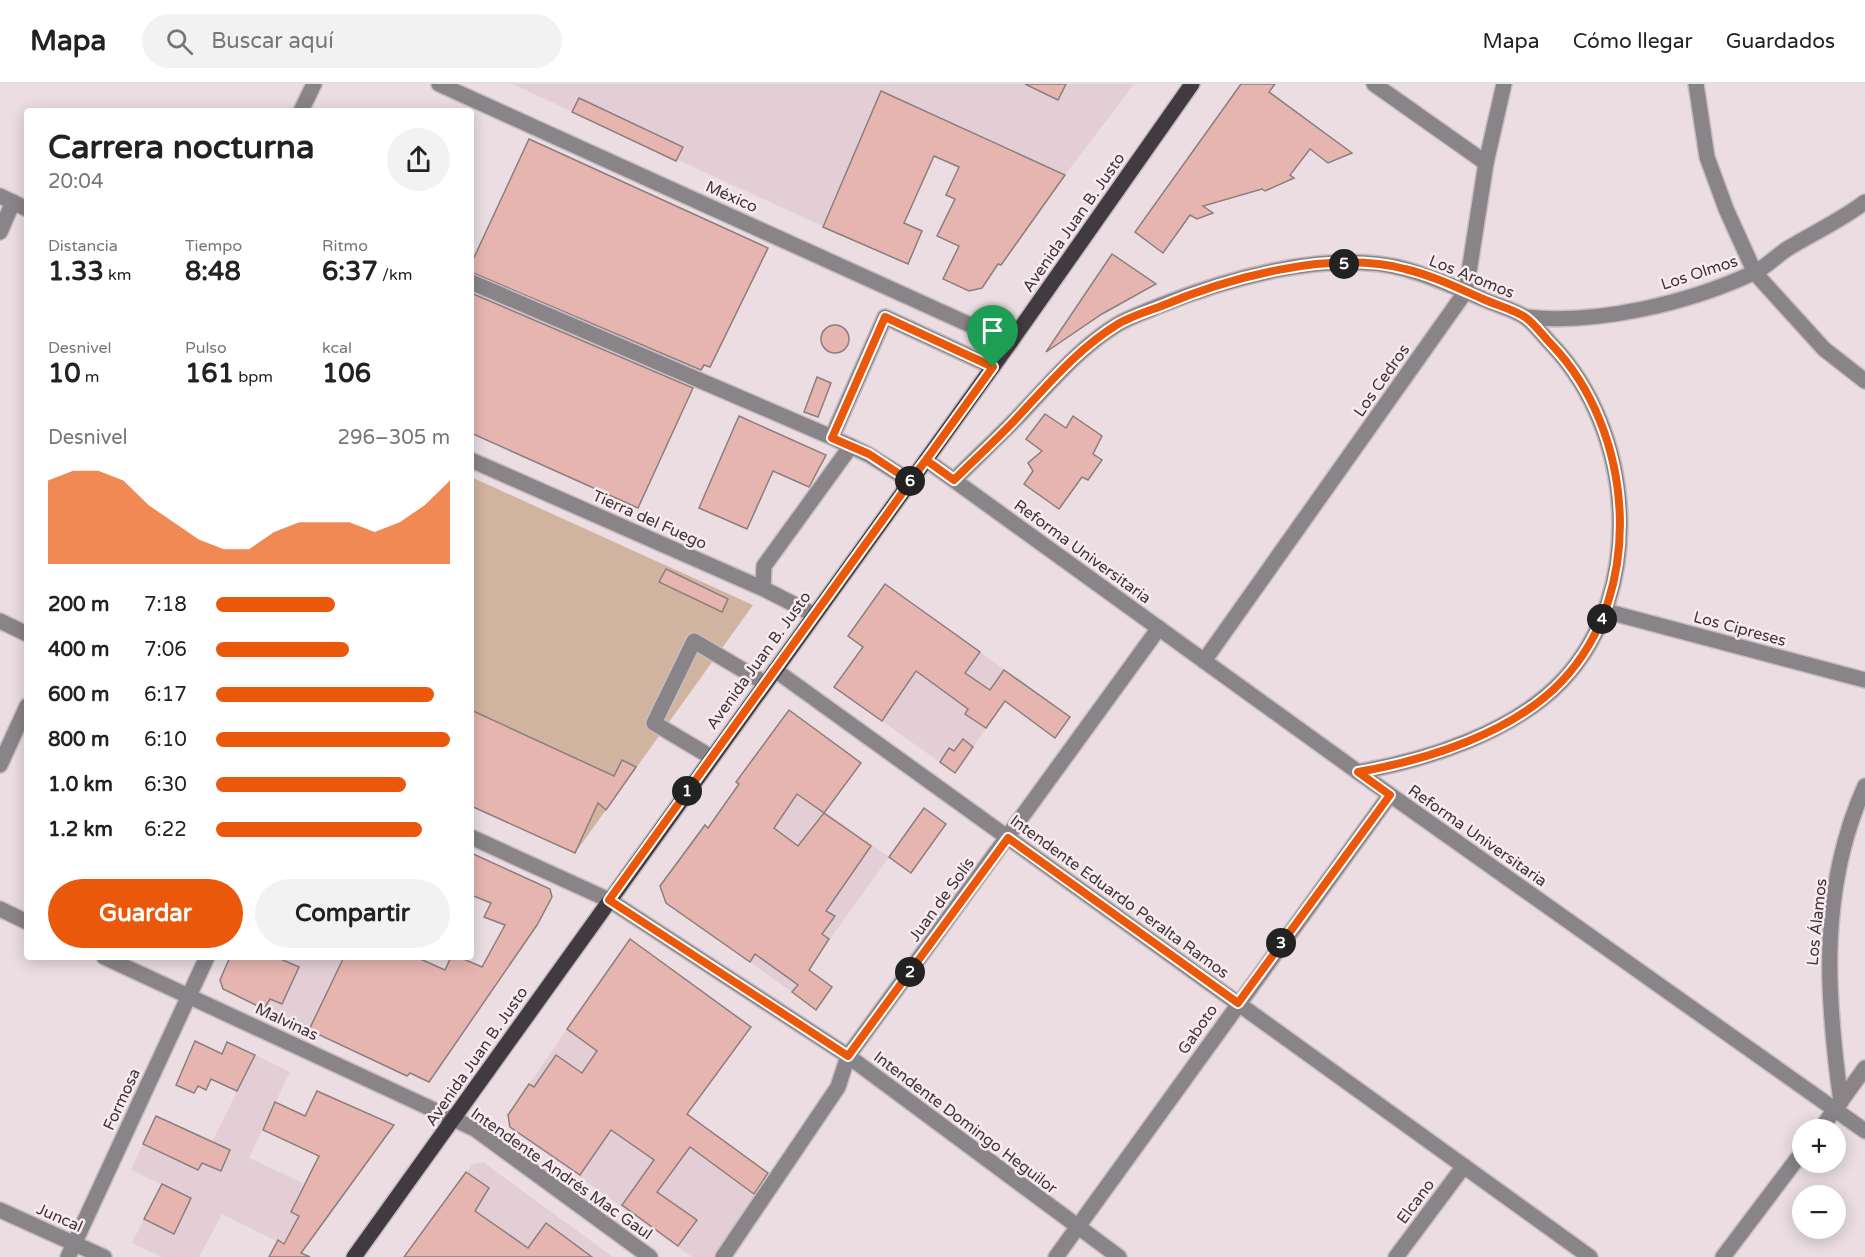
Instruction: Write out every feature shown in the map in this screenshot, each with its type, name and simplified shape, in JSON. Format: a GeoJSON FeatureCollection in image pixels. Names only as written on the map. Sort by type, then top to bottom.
{"type":"FeatureCollection","features":[{"type":"Feature","properties":{"kind":"main road","name":"Avenida Juan B. Justo"},"geometry":{"type":"LineString","coordinates":[[354,1257],[813,614],[993,367],[1192,84]]}},
{"type":"Feature","properties":{"kind":"street"},"geometry":{"type":"LineString","coordinates":[[303,108],[314,84]]}},
{"type":"Feature","properties":{"kind":"street","name":"México"},"geometry":{"type":"LineString","coordinates":[[439,84],[1010,343]]}},
{"type":"Feature","properties":{"kind":"street"},"geometry":{"type":"LineString","coordinates":[[1374,84],[1486,163]]}},
{"type":"Feature","properties":{"kind":"street","name":"Los Cedros"},"geometry":{"type":"LineString","coordinates":[[1204,661],[1466,291],[1486,163],[1504,84]]}},
{"type":"Feature","properties":{"kind":"street"},"geometry":{"type":"LineString","coordinates":[[1696,84],[1707,156],[1726,209],[1755,273],[1824,349],[1865,381]]}},
{"type":"Feature","properties":{"kind":"street","name":"Los Olmos"},"geometry":{"type":"LineString","coordinates":[[1525,317],[1584,319],[1623,312],[1662,304],[1755,273],[1787,249],[1831,226],[1865,202]]}},
{"type":"Feature","properties":{"kind":"street"},"geometry":{"type":"LineString","coordinates":[[0,232],[13,203]]}},
{"type":"Feature","properties":{"kind":"street","name":"Los Aromos"},"geometry":{"type":"LineString","coordinates":[[954,480],[1090,343],[1120,323],[1212,286],[1248,275],[1367,263],[1405,269],[1466,291],[1525,317],[1565,359],[1589,393],[1606,432],[1618,482],[1618,535],[1615,573],[1605,611],[1588,647],[1562,681],[1527,710],[1446,750],[1396,766],[1358,772]]}},
{"type":"Feature","properties":{"kind":"street"},"geometry":{"type":"LineString","coordinates":[[474,283],[869,454],[910,481]]}},
{"type":"Feature","properties":{"kind":"street"},"geometry":{"type":"LineString","coordinates":[[832,438],[885,317],[993,367]]}},
{"type":"Feature","properties":{"kind":"street"},"geometry":{"type":"LineString","coordinates":[[763,588],[765,566],[851,446]]}},
{"type":"Feature","properties":{"kind":"street","name":"Reforma Universitaria"},"geometry":{"type":"LineString","coordinates":[[926,460],[1390,795],[1838,1106],[1865,1131]]}},
{"type":"Feature","properties":{"kind":"street","name":"Tierra del Fuego"},"geometry":{"type":"LineString","coordinates":[[474,461],[763,588],[813,614]]}},
{"type":"Feature","properties":{"kind":"street","name":"Los Cipreses"},"geometry":{"type":"LineString","coordinates":[[1605,611],[1865,680]]}},
{"type":"Feature","properties":{"kind":"street"},"geometry":{"type":"LineString","coordinates":[[0,621],[24,633]]}},
{"type":"Feature","properties":{"kind":"street","name":"Juan de Solís"},"geometry":{"type":"LineString","coordinates":[[723,1257],[838,1087],[848,1056],[1159,628]]}},
{"type":"Feature","properties":{"kind":"street"},"geometry":{"type":"LineString","coordinates":[[711,757],[654,723],[694,641],[765,683]]}},
{"type":"Feature","properties":{"kind":"street","name":"Intendente Eduardo Peralta Ramos"},"geometry":{"type":"LineString","coordinates":[[775,670],[1590,1257]]}},
{"type":"Feature","properties":{"kind":"street"},"geometry":{"type":"LineString","coordinates":[[0,765],[24,713]]}},
{"type":"Feature","properties":{"kind":"street","name":"Los Álamos"},"geometry":{"type":"LineString","coordinates":[[1838,1106],[1829,1004],[1828,950],[1840,862],[1850,824],[1865,786]]}},
{"type":"Feature","properties":{"kind":"street","name":"Gaboto"},"geometry":{"type":"LineString","coordinates":[[1056,1257],[1390,795]]}},
{"type":"Feature","properties":{"kind":"street","name":"Intendente Domingo Heguilor"},"geometry":{"type":"LineString","coordinates":[[474,838],[609,900],[848,1056],[1119,1257]]}},
{"type":"Feature","properties":{"kind":"street"},"geometry":{"type":"LineString","coordinates":[[0,909],[24,921]]}},
{"type":"Feature","properties":{"kind":"street","name":"Malvinas"},"geometry":{"type":"LineString","coordinates":[[111,960],[454,1119]]}},
{"type":"Feature","properties":{"kind":"street","name":"Formosa"},"geometry":{"type":"LineString","coordinates":[[71,1250],[206,960]]}},
{"type":"Feature","properties":{"kind":"street"},"geometry":{"type":"LineString","coordinates":[[1828,1119],[1865,1068]]}},
{"type":"Feature","properties":{"kind":"street","name":"Intendente Andrés Mac Gaul"},"geometry":{"type":"LineString","coordinates":[[454,1119],[475,1129],[650,1257]]}},
{"type":"Feature","properties":{"kind":"street"},"geometry":{"type":"LineString","coordinates":[[1723,1257],[1792,1166]]}},
{"type":"Feature","properties":{"kind":"street","name":"Elcano"},"geometry":{"type":"LineString","coordinates":[[1396,1257],[1464,1167]]}},
{"type":"Feature","properties":{"kind":"street","name":"Juncal"},"geometry":{"type":"LineString","coordinates":[[0,1209],[71,1250],[104,1257]]}},
{"type":"Feature","properties":{"kind":"shaded area"},"geometry":{"type":"Polygon","coordinates":[[[512,84],[1134,84],[1065,175],[949,122],[890,257],[512,84]]]}},
{"type":"Feature","properties":{"kind":"shaded area"},"geometry":{"type":"Polygon","coordinates":[[[474,478],[753,605],[575,853],[474,807],[474,478]]]}},
{"type":"Feature","properties":{"kind":"shaded area"},"geometry":{"type":"Polygon","coordinates":[[[980,652],[1070,717],[1055,738],[1005,701],[955,773],[882,721],[916,671],[949,695],[980,652]]]}},
{"type":"Feature","properties":{"kind":"shaded area"},"geometry":{"type":"Polygon","coordinates":[[[752,760],[889,857],[792,992],[750,962],[798,891],[739,784],[752,760]]]}},
{"type":"Feature","properties":{"kind":"shaded area"},"geometry":{"type":"Polygon","coordinates":[[[271,960],[343,960],[309,1030],[251,1003],[271,960]]]}},
{"type":"Feature","properties":{"kind":"shaded area"},"geometry":{"type":"Polygon","coordinates":[[[567,1029],[770,1175],[715,1257],[692,1257],[510,1127],[508,1115],[567,1029]]]}},
{"type":"Feature","properties":{"kind":"shaded area"},"geometry":{"type":"Polygon","coordinates":[[[255,1055],[290,1072],[249,1158],[303,1183],[291,1212],[320,1225],[301,1253],[222,1214],[199,1257],[162,1257],[132,1243],[161,1184],[131,1170],[143,1144],[198,1170],[255,1055]]]}},
{"type":"Feature","properties":{"kind":"shaded area"},"geometry":{"type":"Polygon","coordinates":[[[483,1162],[613,1257],[420,1257],[410,1249],[473,1164],[483,1162]]]}},
{"type":"Feature","properties":{"kind":"building"},"geometry":{"type":"Polygon","coordinates":[[[1025,84],[1066,84],[1058,100],[1025,84]]]}},
{"type":"Feature","properties":{"kind":"building"},"geometry":{"type":"Polygon","coordinates":[[[1241,84],[1275,84],[1269,92],[1352,153],[1328,163],[1310,149],[1290,175],[1294,178],[1265,191],[1262,189],[1203,206],[1213,213],[1197,219],[1190,215],[1163,253],[1135,232],[1241,84]]]}},
{"type":"Feature","properties":{"kind":"building"},"geometry":{"type":"Polygon","coordinates":[[[881,91],[1065,175],[982,288],[969,291],[943,279],[959,246],[937,236],[955,199],[946,195],[959,167],[934,156],[904,223],[922,231],[908,264],[823,227],[881,91]]]}},
{"type":"Feature","properties":{"kind":"building"},"geometry":{"type":"Polygon","coordinates":[[[579,98],[683,147],[676,161],[572,112],[579,98]]]}},
{"type":"Feature","properties":{"kind":"building"},"geometry":{"type":"Polygon","coordinates":[[[529,139],[768,248],[710,367],[704,365],[701,370],[474,273],[474,258],[529,139]]]}},
{"type":"Feature","properties":{"kind":"building"},"geometry":{"type":"Polygon","coordinates":[[[1112,254],[1156,284],[1102,314],[1046,352],[1112,254]]]}},
{"type":"Feature","properties":{"kind":"building"},"geometry":{"type":"Polygon","coordinates":[[[474,294],[693,388],[638,508],[474,434],[474,294]]]}},
{"type":"Feature","properties":{"kind":"building"},"geometry":{"type":"Polygon","coordinates":[[[835,325],[845,329],[849,339],[845,349],[835,353],[825,349],[821,339],[825,329],[835,325]]]}},
{"type":"Feature","properties":{"kind":"building"},"geometry":{"type":"Polygon","coordinates":[[[817,377],[831,383],[818,417],[804,412],[817,377]]]}},
{"type":"Feature","properties":{"kind":"building"},"geometry":{"type":"Polygon","coordinates":[[[1045,414],[1066,428],[1073,416],[1102,436],[1093,454],[1102,460],[1088,480],[1082,477],[1059,509],[1024,484],[1033,471],[1028,463],[1042,451],[1026,439],[1045,414]]]}},
{"type":"Feature","properties":{"kind":"building"},"geometry":{"type":"Polygon","coordinates":[[[739,416],[826,455],[809,487],[773,471],[747,529],[699,508],[739,416]]]}},
{"type":"Feature","properties":{"kind":"building"},"geometry":{"type":"Polygon","coordinates":[[[666,569],[728,599],[722,612],[659,582],[666,569]]]}},
{"type":"Feature","properties":{"kind":"building"},"geometry":{"type":"Polygon","coordinates":[[[885,584],[980,652],[965,673],[990,690],[1004,670],[1070,717],[1055,738],[1005,701],[986,728],[965,714],[968,709],[916,671],[882,721],[834,687],[863,647],[848,636],[885,584]]]}},
{"type":"Feature","properties":{"kind":"building"},"geometry":{"type":"Polygon","coordinates":[[[789,710],[861,763],[824,813],[871,846],[826,911],[835,916],[822,934],[829,939],[809,970],[832,987],[816,1010],[792,992],[798,985],[755,954],[750,962],[666,903],[660,886],[705,825],[708,828],[739,784],[736,782],[789,710]],[[797,794],[774,828],[798,846],[824,813],[797,794]]]}},
{"type":"Feature","properties":{"kind":"building"},"geometry":{"type":"Polygon","coordinates":[[[474,711],[614,776],[622,760],[636,767],[606,810],[598,803],[575,853],[474,807],[474,711]]]}},
{"type":"Feature","properties":{"kind":"building"},"geometry":{"type":"Polygon","coordinates":[[[963,739],[973,747],[955,773],[940,762],[949,748],[954,751],[963,739]]]}},
{"type":"Feature","properties":{"kind":"building"},"geometry":{"type":"Polygon","coordinates":[[[924,808],[946,824],[911,873],[889,857],[924,808]]]}},
{"type":"Feature","properties":{"kind":"building"},"geometry":{"type":"Polygon","coordinates":[[[474,854],[550,889],[552,897],[537,925],[429,1082],[410,1073],[407,1076],[309,1030],[343,960],[423,960],[445,970],[450,960],[466,960],[482,967],[505,925],[484,917],[491,903],[474,896],[474,854]]]}},
{"type":"Feature","properties":{"kind":"building"},"geometry":{"type":"Polygon","coordinates":[[[630,939],[751,1027],[687,1114],[768,1173],[754,1194],[690,1147],[657,1192],[697,1220],[678,1246],[622,1205],[654,1160],[611,1130],[580,1175],[510,1127],[508,1115],[529,1084],[534,1087],[556,1055],[582,1073],[597,1051],[567,1029],[630,939]]]}},
{"type":"Feature","properties":{"kind":"building"},"geometry":{"type":"Polygon","coordinates":[[[229,960],[283,960],[299,967],[282,1004],[270,999],[264,1009],[223,989],[220,980],[229,960]]]}},
{"type":"Feature","properties":{"kind":"building"},"geometry":{"type":"Polygon","coordinates":[[[195,1041],[222,1054],[227,1042],[255,1055],[237,1091],[211,1079],[206,1090],[198,1086],[194,1093],[176,1085],[195,1041]]]}},
{"type":"Feature","properties":{"kind":"building"},"geometry":{"type":"Polygon","coordinates":[[[317,1091],[394,1125],[301,1253],[310,1257],[269,1257],[278,1240],[284,1244],[299,1216],[291,1212],[319,1156],[263,1130],[275,1102],[305,1116],[317,1091]]]}},
{"type":"Feature","properties":{"kind":"building"},"geometry":{"type":"Polygon","coordinates":[[[156,1116],[230,1150],[221,1171],[202,1163],[198,1170],[143,1144],[156,1116]]]}},
{"type":"Feature","properties":{"kind":"building"},"geometry":{"type":"Polygon","coordinates":[[[466,1172],[489,1188],[475,1211],[528,1248],[546,1223],[592,1257],[404,1257],[466,1172]]]}},
{"type":"Feature","properties":{"kind":"building"},"geometry":{"type":"Polygon","coordinates":[[[162,1184],[191,1198],[174,1234],[144,1219],[162,1184]]]}},
{"type":"Feature","properties":{"kind":"route"},"geometry":{"type":"LineString","coordinates":[[993,367],[885,317],[832,438],[869,454],[910,481],[926,460],[954,480],[1090,343],[1120,323],[1212,286],[1248,275],[1294,268],[1367,263],[1405,269],[1466,291],[1525,317],[1565,359],[1589,393],[1606,432],[1618,482],[1615,573],[1605,611],[1588,647],[1562,681],[1527,710],[1446,750],[1396,766],[1358,772],[1390,795],[1238,1003],[1008,838],[848,1056],[609,900],[813,614],[926,460],[993,367]]}}]}
